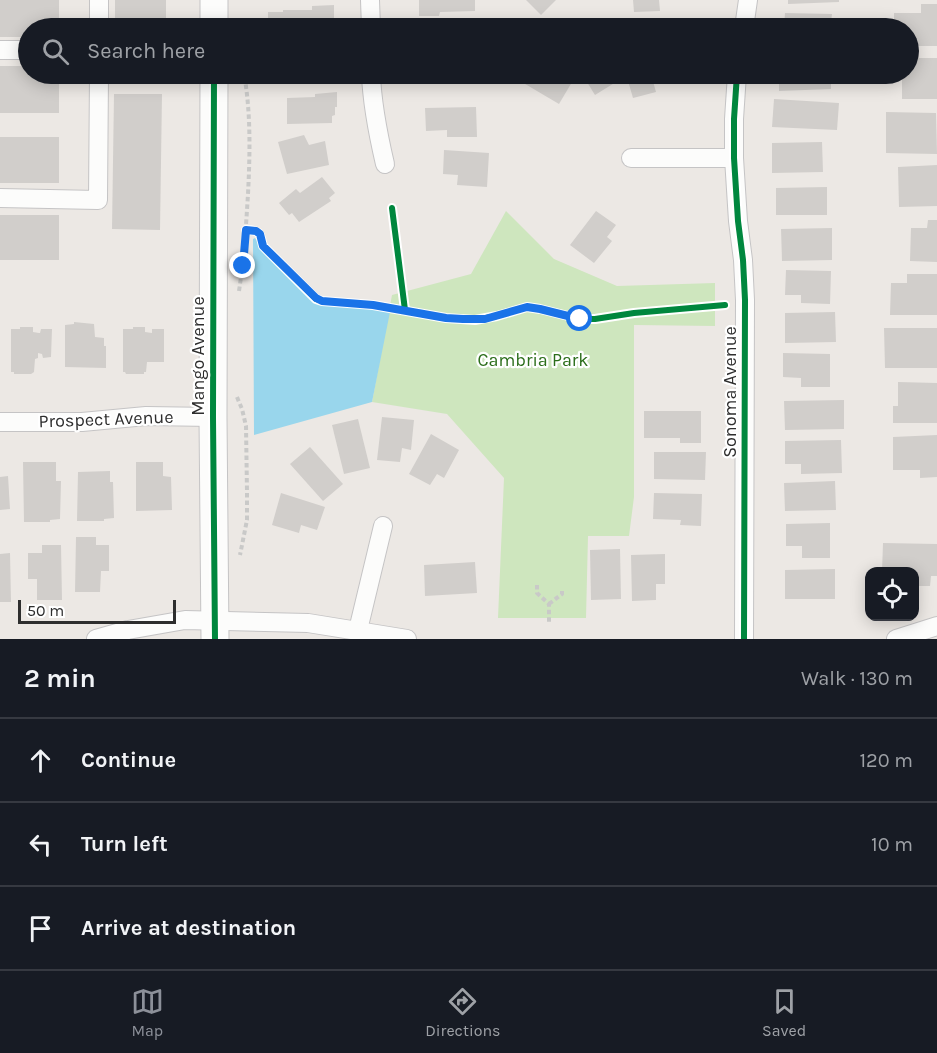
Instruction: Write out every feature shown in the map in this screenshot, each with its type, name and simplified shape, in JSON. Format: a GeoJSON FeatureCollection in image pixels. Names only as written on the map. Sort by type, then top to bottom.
{"type":"FeatureCollection","features":[{"type":"Feature","properties":{"kind":"street"},"geometry":{"type":"LineString","coordinates":[[99,0],[99,18]]}},
{"type":"Feature","properties":{"kind":"street"},"geometry":{"type":"LineString","coordinates":[[214,0],[214,18]]}},
{"type":"Feature","properties":{"kind":"street"},"geometry":{"type":"LineString","coordinates":[[370,0],[370,18]]}},
{"type":"Feature","properties":{"kind":"street"},"geometry":{"type":"LineString","coordinates":[[745,18],[748,0]]}},
{"type":"Feature","properties":{"kind":"street"},"geometry":{"type":"LineString","coordinates":[[0,50],[18,50]]}},
{"type":"Feature","properties":{"kind":"street"},"geometry":{"type":"LineString","coordinates":[[0,198],[98,200],[99,84]]}},
{"type":"Feature","properties":{"kind":"street","name":"Mango Avenue"},"geometry":{"type":"LineString","coordinates":[[214,84],[215,630]]}},
{"type":"Feature","properties":{"kind":"street"},"geometry":{"type":"LineString","coordinates":[[372,84],[385,164]]}},
{"type":"Feature","properties":{"kind":"street","name":"Sonoma Avenue"},"geometry":{"type":"LineString","coordinates":[[736,84],[734,158],[745,300],[744,639]]}},
{"type":"Feature","properties":{"kind":"street"},"geometry":{"type":"LineString","coordinates":[[631,158],[734,158]]}},
{"type":"Feature","properties":{"kind":"street","name":"Prospect Avenue"},"geometry":{"type":"LineString","coordinates":[[0,422],[82,422],[146,416],[213,417]]}},
{"type":"Feature","properties":{"kind":"street"},"geometry":{"type":"LineString","coordinates":[[358,630],[383,526]]}},
{"type":"Feature","properties":{"kind":"street"},"geometry":{"type":"LineString","coordinates":[[96,639],[128,630],[185,620],[215,630],[308,623],[407,639]]}},
{"type":"Feature","properties":{"kind":"street"},"geometry":{"type":"LineString","coordinates":[[896,639],[937,626]]}},
{"type":"Feature","properties":{"kind":"path"},"geometry":{"type":"LineString","coordinates":[[238,297],[249,230],[250,140],[245,84]]}},
{"type":"Feature","properties":{"kind":"path"},"geometry":{"type":"LineString","coordinates":[[237,397],[246,426],[248,492],[247,520],[238,562]]}},
{"type":"Feature","properties":{"kind":"path"},"geometry":{"type":"LineString","coordinates":[[537,585],[537,593],[549,604],[549,624]]}},
{"type":"Feature","properties":{"kind":"path"},"geometry":{"type":"LineString","coordinates":[[549,604],[562,594],[562,589]]}},
{"type":"Feature","properties":{"kind":"green space","name":"Cambria Park"},"geometry":{"type":"Polygon","coordinates":[[[506,211],[554,259],[617,286],[715,283],[715,326],[634,325],[634,497],[629,536],[588,536],[586,618],[498,618],[504,478],[447,414],[372,402],[392,295],[471,274],[506,211]]]}},
{"type":"Feature","properties":{"kind":"water"},"geometry":{"type":"Polygon","coordinates":[[[255,238],[272,260],[316,302],[390,312],[372,402],[254,435],[253,239],[255,238]]]}},
{"type":"Feature","properties":{"kind":"building"},"geometry":{"type":"Polygon","coordinates":[[[0,0],[59,0],[59,18],[18,18],[18,37],[0,37],[0,0]]]}},
{"type":"Feature","properties":{"kind":"building"},"geometry":{"type":"Polygon","coordinates":[[[115,0],[166,0],[166,18],[115,18],[115,0]]]}},
{"type":"Feature","properties":{"kind":"building"},"geometry":{"type":"Polygon","coordinates":[[[419,0],[475,0],[475,11],[440,12],[439,16],[419,16],[419,0]]]}},
{"type":"Feature","properties":{"kind":"building"},"geometry":{"type":"Polygon","coordinates":[[[526,0],[556,0],[541,15],[526,0]]]}},
{"type":"Feature","properties":{"kind":"building"},"geometry":{"type":"Polygon","coordinates":[[[633,0],[659,0],[660,11],[634,12],[633,0]]]}},
{"type":"Feature","properties":{"kind":"building"},"geometry":{"type":"Polygon","coordinates":[[[788,0],[839,0],[839,2],[788,4],[788,0]]]}},
{"type":"Feature","properties":{"kind":"building"},"geometry":{"type":"Polygon","coordinates":[[[921,4],[937,4],[937,46],[919,46],[919,18],[894,18],[894,13],[921,13],[921,4]]]}},
{"type":"Feature","properties":{"kind":"building"},"geometry":{"type":"Polygon","coordinates":[[[334,5],[334,18],[268,18],[268,12],[312,10],[312,6],[334,5]]]}},
{"type":"Feature","properties":{"kind":"building"},"geometry":{"type":"Polygon","coordinates":[[[785,13],[832,14],[832,18],[785,18],[785,13]]]}},
{"type":"Feature","properties":{"kind":"building"},"geometry":{"type":"Polygon","coordinates":[[[919,58],[937,58],[937,99],[902,99],[902,84],[919,84],[919,58]]]}},
{"type":"Feature","properties":{"kind":"building"},"geometry":{"type":"Polygon","coordinates":[[[0,66],[18,66],[18,84],[59,84],[59,113],[0,113],[0,66]]]}},
{"type":"Feature","properties":{"kind":"building"},"geometry":{"type":"Polygon","coordinates":[[[525,84],[571,84],[559,104],[525,84]]]}},
{"type":"Feature","properties":{"kind":"building"},"geometry":{"type":"Polygon","coordinates":[[[588,84],[613,84],[595,95],[588,84]]]}},
{"type":"Feature","properties":{"kind":"building"},"geometry":{"type":"Polygon","coordinates":[[[629,84],[654,84],[656,92],[633,98],[629,84]]]}},
{"type":"Feature","properties":{"kind":"building"},"geometry":{"type":"Polygon","coordinates":[[[779,84],[831,84],[831,89],[779,91],[779,84]]]}},
{"type":"Feature","properties":{"kind":"building"},"geometry":{"type":"Polygon","coordinates":[[[337,92],[337,107],[335,107],[335,115],[332,116],[332,123],[287,124],[287,98],[315,97],[315,94],[337,92]]]}},
{"type":"Feature","properties":{"kind":"building"},"geometry":{"type":"Polygon","coordinates":[[[114,94],[162,94],[160,230],[112,229],[114,94]]]}},
{"type":"Feature","properties":{"kind":"building"},"geometry":{"type":"Polygon","coordinates":[[[774,99],[839,103],[837,130],[772,127],[774,99]]]}},
{"type":"Feature","properties":{"kind":"building"},"geometry":{"type":"Polygon","coordinates":[[[476,107],[477,137],[447,137],[447,130],[426,131],[425,108],[476,107]]]}},
{"type":"Feature","properties":{"kind":"building"},"geometry":{"type":"Polygon","coordinates":[[[886,112],[936,113],[937,154],[886,153],[886,112]]]}},
{"type":"Feature","properties":{"kind":"building"},"geometry":{"type":"Polygon","coordinates":[[[304,135],[309,145],[325,141],[329,165],[287,174],[278,142],[304,135]]]}},
{"type":"Feature","properties":{"kind":"building"},"geometry":{"type":"Polygon","coordinates":[[[0,137],[59,137],[59,183],[0,183],[0,137]]]}},
{"type":"Feature","properties":{"kind":"building"},"geometry":{"type":"Polygon","coordinates":[[[822,142],[823,172],[772,173],[772,143],[822,142]]]}},
{"type":"Feature","properties":{"kind":"building"},"geometry":{"type":"Polygon","coordinates":[[[444,150],[489,153],[487,187],[457,185],[458,175],[443,174],[444,150]]]}},
{"type":"Feature","properties":{"kind":"building"},"geometry":{"type":"Polygon","coordinates":[[[937,165],[937,206],[899,207],[898,167],[937,165]]]}},
{"type":"Feature","properties":{"kind":"building"},"geometry":{"type":"Polygon","coordinates":[[[322,177],[335,193],[329,198],[331,201],[299,222],[292,213],[289,215],[279,203],[296,189],[300,193],[322,177]]]}},
{"type":"Feature","properties":{"kind":"building"},"geometry":{"type":"Polygon","coordinates":[[[827,187],[827,215],[776,215],[776,188],[827,187]]]}},
{"type":"Feature","properties":{"kind":"building"},"geometry":{"type":"Polygon","coordinates":[[[596,211],[616,225],[607,237],[612,241],[594,263],[570,245],[596,211]]]}},
{"type":"Feature","properties":{"kind":"building"},"geometry":{"type":"Polygon","coordinates":[[[0,215],[59,215],[59,260],[0,260],[0,215]]]}},
{"type":"Feature","properties":{"kind":"building"},"geometry":{"type":"Polygon","coordinates":[[[928,220],[937,220],[937,262],[910,261],[911,228],[927,228],[928,220]]]}},
{"type":"Feature","properties":{"kind":"building"},"geometry":{"type":"Polygon","coordinates":[[[832,228],[832,260],[782,261],[781,229],[832,228]]]}},
{"type":"Feature","properties":{"kind":"building"},"geometry":{"type":"Polygon","coordinates":[[[786,270],[831,271],[830,304],[801,303],[801,295],[785,295],[786,270]]]}},
{"type":"Feature","properties":{"kind":"building"},"geometry":{"type":"Polygon","coordinates":[[[907,274],[937,274],[937,315],[890,315],[891,283],[907,283],[907,274]]]}},
{"type":"Feature","properties":{"kind":"building"},"geometry":{"type":"Polygon","coordinates":[[[835,312],[836,342],[785,343],[785,313],[835,312]]]}},
{"type":"Feature","properties":{"kind":"building"},"geometry":{"type":"Polygon","coordinates":[[[74,322],[94,324],[95,337],[104,338],[106,368],[65,367],[65,325],[74,324],[74,322]]]}},
{"type":"Feature","properties":{"kind":"building"},"geometry":{"type":"Polygon","coordinates":[[[20,327],[33,327],[33,332],[39,333],[41,329],[52,329],[51,357],[43,358],[42,354],[38,353],[34,372],[31,374],[11,372],[11,329],[20,329],[20,327]]]}},
{"type":"Feature","properties":{"kind":"building"},"geometry":{"type":"Polygon","coordinates":[[[133,327],[145,327],[145,332],[152,333],[152,329],[164,329],[164,362],[147,362],[144,374],[123,372],[123,329],[133,329],[133,327]]]}},
{"type":"Feature","properties":{"kind":"building"},"geometry":{"type":"Polygon","coordinates":[[[884,328],[937,328],[937,368],[885,368],[884,328]]]}},
{"type":"Feature","properties":{"kind":"building"},"geometry":{"type":"Polygon","coordinates":[[[783,353],[830,354],[830,387],[801,387],[801,378],[783,377],[783,353]]]}},
{"type":"Feature","properties":{"kind":"building"},"geometry":{"type":"Polygon","coordinates":[[[898,382],[937,383],[937,423],[893,423],[893,406],[898,406],[898,382]]]}},
{"type":"Feature","properties":{"kind":"building"},"geometry":{"type":"Polygon","coordinates":[[[844,400],[844,429],[785,430],[784,401],[844,400]]]}},
{"type":"Feature","properties":{"kind":"building"},"geometry":{"type":"Polygon","coordinates":[[[644,411],[701,411],[701,443],[680,443],[680,438],[644,438],[644,411]]]}},
{"type":"Feature","properties":{"kind":"building"},"geometry":{"type":"Polygon","coordinates":[[[382,417],[414,420],[411,450],[402,448],[400,462],[377,460],[382,417]]]}},
{"type":"Feature","properties":{"kind":"building"},"geometry":{"type":"Polygon","coordinates":[[[358,419],[370,468],[344,474],[332,425],[358,419]]]}},
{"type":"Feature","properties":{"kind":"building"},"geometry":{"type":"Polygon","coordinates":[[[431,434],[459,450],[444,478],[437,474],[430,485],[409,474],[431,434]]]}},
{"type":"Feature","properties":{"kind":"building"},"geometry":{"type":"Polygon","coordinates":[[[937,435],[937,477],[920,478],[920,470],[893,470],[893,437],[937,435]]]}},
{"type":"Feature","properties":{"kind":"building"},"geometry":{"type":"Polygon","coordinates":[[[841,440],[842,473],[801,474],[801,464],[785,464],[785,441],[841,440]]]}},
{"type":"Feature","properties":{"kind":"building"},"geometry":{"type":"Polygon","coordinates":[[[310,447],[343,484],[323,501],[290,464],[310,447]]]}},
{"type":"Feature","properties":{"kind":"building"},"geometry":{"type":"Polygon","coordinates":[[[654,452],[706,452],[705,480],[654,479],[654,452]]]}},
{"type":"Feature","properties":{"kind":"building"},"geometry":{"type":"Polygon","coordinates":[[[23,462],[56,462],[56,481],[61,481],[60,519],[50,520],[50,522],[24,522],[23,462]]]}},
{"type":"Feature","properties":{"kind":"building"},"geometry":{"type":"Polygon","coordinates":[[[136,462],[163,462],[163,476],[171,477],[172,510],[136,511],[136,462]]]}},
{"type":"Feature","properties":{"kind":"building"},"geometry":{"type":"Polygon","coordinates":[[[110,471],[110,482],[113,482],[114,518],[104,519],[104,521],[77,521],[78,472],[110,471]]]}},
{"type":"Feature","properties":{"kind":"building"},"geometry":{"type":"Polygon","coordinates":[[[8,476],[10,509],[0,510],[0,477],[8,476]]]}},
{"type":"Feature","properties":{"kind":"building"},"geometry":{"type":"Polygon","coordinates":[[[835,481],[836,510],[785,511],[784,483],[835,481]]]}},
{"type":"Feature","properties":{"kind":"building"},"geometry":{"type":"Polygon","coordinates":[[[281,493],[325,507],[317,530],[301,525],[299,533],[272,525],[281,493]]]}},
{"type":"Feature","properties":{"kind":"building"},"geometry":{"type":"Polygon","coordinates":[[[654,493],[702,494],[701,526],[680,525],[681,520],[653,519],[654,493]]]}},
{"type":"Feature","properties":{"kind":"building"},"geometry":{"type":"Polygon","coordinates":[[[830,523],[830,558],[802,558],[802,546],[786,546],[786,524],[830,523]]]}},
{"type":"Feature","properties":{"kind":"building"},"geometry":{"type":"Polygon","coordinates":[[[76,537],[96,537],[96,545],[109,545],[109,571],[101,571],[100,592],[75,592],[76,537]]]}},
{"type":"Feature","properties":{"kind":"building"},"geometry":{"type":"Polygon","coordinates":[[[883,543],[937,544],[937,576],[931,576],[930,586],[919,586],[919,567],[882,567],[883,543]]]}},
{"type":"Feature","properties":{"kind":"building"},"geometry":{"type":"Polygon","coordinates":[[[42,545],[61,545],[62,600],[37,600],[37,579],[28,579],[28,553],[42,553],[42,545]]]}},
{"type":"Feature","properties":{"kind":"building"},"geometry":{"type":"Polygon","coordinates":[[[620,549],[621,599],[591,600],[590,550],[620,549]]]}},
{"type":"Feature","properties":{"kind":"building"},"geometry":{"type":"Polygon","coordinates":[[[10,553],[11,602],[0,602],[0,554],[10,553]]]}},
{"type":"Feature","properties":{"kind":"building"},"geometry":{"type":"Polygon","coordinates":[[[665,554],[665,584],[656,584],[656,600],[632,601],[631,555],[665,554]]]}},
{"type":"Feature","properties":{"kind":"building"},"geometry":{"type":"Polygon","coordinates":[[[475,562],[477,593],[425,596],[424,565],[475,562]]]}},
{"type":"Feature","properties":{"kind":"building"},"geometry":{"type":"Polygon","coordinates":[[[835,569],[835,599],[785,599],[785,570],[835,569]]]}},
{"type":"Feature","properties":{"kind":"cycle path"},"geometry":{"type":"LineString","coordinates":[[214,84],[215,639]]}},
{"type":"Feature","properties":{"kind":"cycle path"},"geometry":{"type":"LineString","coordinates":[[736,84],[734,158],[745,300],[744,639]]}},
{"type":"Feature","properties":{"kind":"cycle path"},"geometry":{"type":"LineString","coordinates":[[392,208],[405,310]]}},
{"type":"Feature","properties":{"kind":"cycle path"},"geometry":{"type":"LineString","coordinates":[[246,230],[259,233],[263,246],[316,299],[322,301],[373,305],[446,318],[475,320],[527,307],[580,319],[595,319],[725,305]]}},
{"type":"Feature","properties":{"kind":"route"},"geometry":{"type":"LineString","coordinates":[[243,266],[246,230],[252,230],[260,234],[263,246],[316,298],[322,301],[373,305],[446,318],[485,319],[527,307],[580,319]]}}]}
